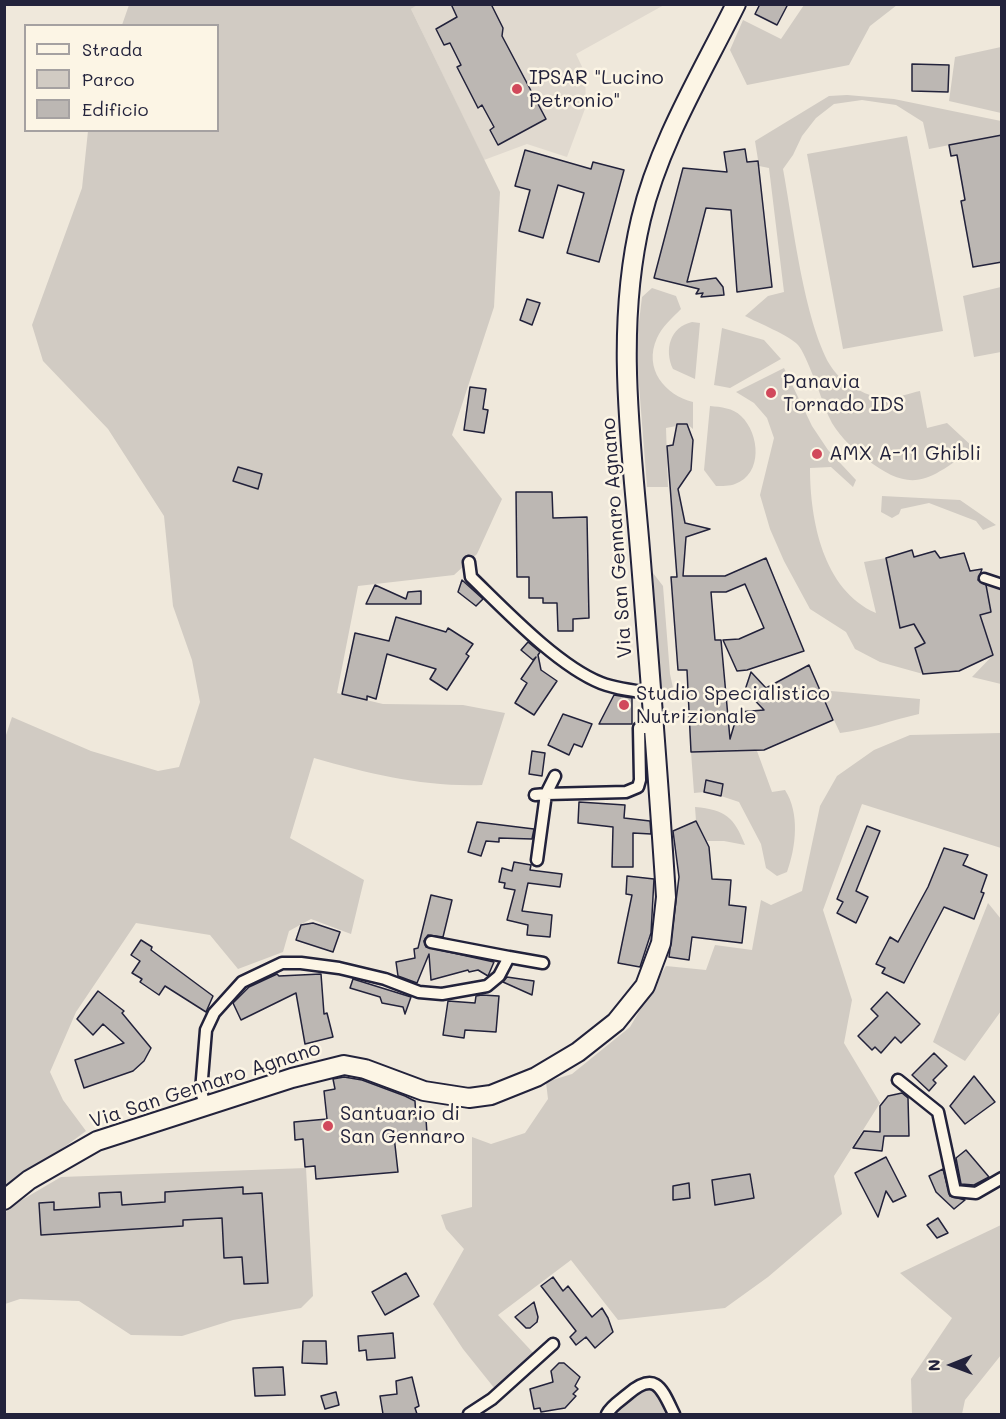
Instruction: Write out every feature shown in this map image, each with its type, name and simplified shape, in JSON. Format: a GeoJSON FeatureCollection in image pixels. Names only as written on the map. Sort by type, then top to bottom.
{"type":"FeatureCollection","features":[{"type":"Feature","properties":{"kind":"main road","name":"Via San Gennaro Agnano"},"geometry":{"type":"LineString","coordinates":[[4,1200],[29,1180],[97,1141],[292,1078],[344,1065],[365,1069],[424,1090],[469,1098],[491,1095],[536,1077],[578,1052],[616,1022],[645,986],[661,943],[666,897],[626,347],[628,296],[642,218],[666,147],[736,4]]}},
{"type":"Feature","properties":{"kind":"street"},"geometry":{"type":"LineString","coordinates":[[469,562],[471,577],[563,660],[598,682],[616,688],[651,693]]}},
{"type":"Feature","properties":{"kind":"street"},"geometry":{"type":"LineString","coordinates":[[984,578],[1002,584]]}},
{"type":"Feature","properties":{"kind":"street"},"geometry":{"type":"LineString","coordinates":[[540,794],[626,792],[638,787],[640,780],[639,728],[653,728]]}},
{"type":"Feature","properties":{"kind":"street"},"geometry":{"type":"LineString","coordinates":[[537,860],[540,794],[555,776]]}},
{"type":"Feature","properties":{"kind":"street"},"geometry":{"type":"LineString","coordinates":[[430,942],[543,963]]}},
{"type":"Feature","properties":{"kind":"street"},"geometry":{"type":"LineString","coordinates":[[205,1106],[201,1091],[206,1030],[214,1013],[242,982],[282,963],[301,963],[339,968],[385,979],[419,992],[442,994],[487,986],[500,976],[509,957]]}},
{"type":"Feature","properties":{"kind":"street"},"geometry":{"type":"LineString","coordinates":[[898,1080],[938,1112],[956,1191],[976,1192],[1002,1178]]}},
{"type":"Feature","properties":{"kind":"street"},"geometry":{"type":"LineString","coordinates":[[469,1414],[492,1399],[553,1344]]}},
{"type":"Feature","properties":{"kind":"street"},"geometry":{"type":"LineString","coordinates":[[607,1414],[637,1387],[647,1382],[655,1383],[664,1393],[674,1414]]}},
{"type":"Feature","properties":{"kind":"shaded area","name":"IPSAR \"Lucino Petronio\""},"geometry":{"type":"Polygon","coordinates":[[[417,4],[664,5],[576,54],[585,73],[586,106],[567,157],[527,144],[484,160],[411,9],[417,4]]]}},
{"type":"Feature","properties":{"kind":"green space"},"geometry":{"type":"Polygon","coordinates":[[[129,5],[417,5],[411,9],[500,192],[494,307],[452,435],[502,499],[477,554],[454,575],[358,586],[337,693],[383,704],[463,705],[505,713],[482,785],[418,782],[314,758],[290,838],[364,880],[351,934],[311,919],[289,931],[283,952],[238,969],[210,935],[136,923],[76,1012],[50,1072],[63,1100],[86,1131],[5,1191],[4,741],[12,717],[91,751],[158,771],[179,767],[200,702],[192,660],[173,606],[164,516],[108,429],[43,361],[32,325],[82,188],[88,132],[219,132],[219,24],[122,24],[129,5]]]}},
{"type":"Feature","properties":{"kind":"green space"},"geometry":{"type":"Polygon","coordinates":[[[804,5],[897,5],[870,26],[849,65],[747,85],[730,50],[743,20],[781,39],[804,5]]]}},
{"type":"Feature","properties":{"kind":"green space"},"geometry":{"type":"Polygon","coordinates":[[[1001,47],[1001,113],[949,101],[955,57],[1001,47]]]}},
{"type":"Feature","properties":{"kind":"green space"},"geometry":{"type":"Polygon","coordinates":[[[847,95],[894,99],[1001,121],[1001,135],[929,149],[923,122],[896,105],[862,100],[834,104],[816,118],[802,136],[783,169],[806,297],[821,346],[834,371],[852,386],[883,399],[920,391],[927,428],[947,423],[974,448],[945,468],[921,479],[909,480],[896,477],[882,470],[854,449],[832,423],[810,368],[798,345],[781,333],[745,316],[768,296],[784,292],[769,168],[759,166],[755,141],[829,96],[847,95]]]}},
{"type":"Feature","properties":{"kind":"green space"},"geometry":{"type":"Polygon","coordinates":[[[907,136],[943,331],[843,349],[807,154],[907,136]]]}},
{"type":"Feature","properties":{"kind":"green space"},"geometry":{"type":"Polygon","coordinates":[[[1001,287],[1001,352],[974,357],[963,296],[1001,287]]]}},
{"type":"Feature","properties":{"kind":"green space"},"geometry":{"type":"Polygon","coordinates":[[[652,288],[676,296],[681,309],[664,326],[657,338],[653,349],[655,370],[666,387],[683,399],[693,402],[693,429],[687,424],[666,428],[668,487],[647,487],[636,347],[642,297],[652,288]]]}},
{"type":"Feature","properties":{"kind":"green space"},"geometry":{"type":"Polygon","coordinates":[[[692,322],[700,323],[695,379],[673,369],[669,354],[674,334],[684,325],[692,322]]]}},
{"type":"Feature","properties":{"kind":"green space"},"geometry":{"type":"Polygon","coordinates":[[[722,328],[764,340],[781,359],[730,388],[714,385],[722,328]]]}},
{"type":"Feature","properties":{"kind":"green space"},"geometry":{"type":"Polygon","coordinates":[[[784,368],[812,426],[828,450],[856,480],[853,487],[831,467],[810,468],[817,531],[832,571],[843,588],[858,602],[876,613],[864,562],[886,558],[900,628],[914,624],[925,643],[915,648],[923,674],[880,662],[855,649],[846,632],[810,609],[784,561],[770,529],[760,495],[774,438],[767,418],[754,403],[736,392],[784,368]]]}},
{"type":"Feature","properties":{"kind":"green space"},"geometry":{"type":"Polygon","coordinates":[[[710,406],[727,408],[738,413],[747,424],[755,443],[756,453],[750,472],[744,479],[733,485],[716,486],[704,470],[710,406]]]}},
{"type":"Feature","properties":{"kind":"green space"},"geometry":{"type":"Polygon","coordinates":[[[882,496],[960,500],[996,525],[983,530],[976,521],[929,503],[901,509],[899,514],[892,518],[881,512],[882,496]]]}},
{"type":"Feature","properties":{"kind":"green space"},"geometry":{"type":"Polygon","coordinates":[[[653,573],[663,586],[670,674],[675,697],[660,698],[653,573]]]}},
{"type":"Feature","properties":{"kind":"green space"},"geometry":{"type":"Polygon","coordinates":[[[986,582],[1001,591],[1001,684],[972,677],[993,655],[972,617],[991,611],[986,582]]]}},
{"type":"Feature","properties":{"kind":"green space"},"geometry":{"type":"Polygon","coordinates":[[[820,690],[920,699],[919,714],[840,733],[820,690]]]}},
{"type":"Feature","properties":{"kind":"green space"},"geometry":{"type":"Polygon","coordinates":[[[1001,733],[1001,848],[862,804],[823,910],[852,1000],[844,1043],[880,1103],[834,1176],[842,1214],[768,1277],[725,1308],[618,1320],[571,1260],[498,1315],[538,1358],[495,1389],[463,1349],[433,1304],[464,1249],[446,1229],[441,1215],[472,1207],[472,1137],[491,1144],[525,1133],[548,1099],[546,1082],[572,1074],[630,1027],[666,966],[706,970],[715,945],[752,950],[761,900],[771,905],[802,891],[820,806],[837,776],[874,750],[910,735],[1001,733]]]}},
{"type":"Feature","properties":{"kind":"green space"},"geometry":{"type":"Polygon","coordinates":[[[757,751],[772,792],[785,790],[795,819],[794,841],[787,872],[777,876],[766,868],[761,844],[739,802],[721,796],[723,784],[707,780],[704,792],[694,793],[691,752],[757,751]]]}},
{"type":"Feature","properties":{"kind":"green space"},"geometry":{"type":"Polygon","coordinates":[[[695,807],[714,810],[733,821],[745,845],[707,841],[696,821],[695,807]]]}},
{"type":"Feature","properties":{"kind":"green space"},"geometry":{"type":"Polygon","coordinates":[[[988,903],[1001,919],[1001,1011],[965,1061],[933,1042],[988,903]]]}},
{"type":"Feature","properties":{"kind":"green space"},"geometry":{"type":"Polygon","coordinates":[[[306,1168],[313,1296],[301,1308],[233,1320],[182,1336],[131,1335],[79,1301],[20,1299],[5,1304],[5,1213],[15,1204],[61,1177],[306,1168]]]}},
{"type":"Feature","properties":{"kind":"green space"},"geometry":{"type":"Polygon","coordinates":[[[1001,1225],[1001,1355],[965,1400],[962,1414],[912,1414],[911,1379],[952,1318],[900,1273],[1001,1225]]]}},
{"type":"Feature","properties":{"kind":"green space"},"geometry":{"type":"Polygon","coordinates":[[[649,1387],[658,1393],[668,1414],[612,1414],[639,1390],[649,1387]]]}},
{"type":"Feature","properties":{"kind":"building"},"geometry":{"type":"Polygon","coordinates":[[[451,4],[491,4],[503,28],[502,36],[546,119],[498,145],[490,130],[494,127],[482,105],[478,108],[457,67],[461,65],[450,43],[444,45],[436,29],[457,17],[451,4]]]}},
{"type":"Feature","properties":{"kind":"building"},"geometry":{"type":"Polygon","coordinates":[[[760,4],[788,4],[777,25],[755,14],[760,4]]]}},
{"type":"Feature","properties":{"kind":"building"},"geometry":{"type":"Polygon","coordinates":[[[912,64],[949,65],[948,92],[912,91],[912,64]]]}},
{"type":"Feature","properties":{"kind":"building"},"geometry":{"type":"Polygon","coordinates":[[[1002,135],[1002,262],[973,267],[961,201],[965,200],[957,155],[951,156],[949,145],[1002,135]]]}},
{"type":"Feature","properties":{"kind":"building"},"geometry":{"type":"Polygon","coordinates":[[[745,149],[747,162],[758,161],[772,287],[737,292],[731,210],[706,208],[687,282],[716,278],[723,287],[724,295],[701,297],[703,293],[696,294],[699,289],[654,278],[683,168],[727,172],[724,152],[745,149]]]}},
{"type":"Feature","properties":{"kind":"building"},"geometry":{"type":"Polygon","coordinates":[[[525,150],[591,169],[593,162],[624,170],[599,262],[567,253],[584,193],[558,185],[543,238],[519,231],[530,190],[515,186],[525,150]]]}},
{"type":"Feature","properties":{"kind":"building"},"geometry":{"type":"Polygon","coordinates":[[[527,299],[540,303],[532,325],[520,320],[527,299]]]}},
{"type":"Feature","properties":{"kind":"building"},"geometry":{"type":"Polygon","coordinates":[[[470,387],[486,389],[483,409],[488,410],[484,433],[464,430],[470,387]]]}},
{"type":"Feature","properties":{"kind":"building"},"geometry":{"type":"Polygon","coordinates":[[[677,424],[687,424],[693,440],[691,470],[678,489],[685,523],[710,529],[686,537],[683,576],[725,576],[766,558],[804,651],[747,670],[737,671],[723,640],[739,639],[764,628],[745,584],[726,592],[711,592],[715,640],[721,640],[730,739],[738,712],[764,710],[745,690],[751,672],[766,688],[809,665],[833,720],[764,750],[691,752],[687,670],[678,670],[671,577],[677,577],[667,446],[673,445],[677,424]]]}},
{"type":"Feature","properties":{"kind":"building"},"geometry":{"type":"Polygon","coordinates":[[[238,467],[262,474],[258,489],[233,481],[238,467]]]}},
{"type":"Feature","properties":{"kind":"building"},"geometry":{"type":"Polygon","coordinates":[[[516,492],[552,492],[553,518],[587,517],[589,618],[573,619],[573,631],[558,631],[557,603],[543,603],[543,598],[529,598],[529,577],[517,577],[516,492]]]}},
{"type":"Feature","properties":{"kind":"building"},"geometry":{"type":"Polygon","coordinates":[[[912,550],[914,557],[935,551],[940,558],[964,553],[970,571],[982,569],[978,580],[986,585],[991,612],[980,615],[993,655],[959,671],[923,674],[915,648],[925,643],[914,624],[900,628],[886,558],[912,550]]]}},
{"type":"Feature","properties":{"kind":"building"},"geometry":{"type":"Polygon","coordinates":[[[462,580],[483,599],[476,606],[458,592],[462,580]]]}},
{"type":"Feature","properties":{"kind":"building"},"geometry":{"type":"Polygon","coordinates":[[[375,585],[406,599],[408,592],[421,591],[421,604],[366,604],[375,585]]]}},
{"type":"Feature","properties":{"kind":"building"},"geometry":{"type":"Polygon","coordinates":[[[396,617],[446,632],[448,628],[473,644],[466,654],[469,656],[447,690],[430,679],[436,669],[387,654],[376,699],[367,696],[367,700],[342,694],[355,633],[389,641],[396,617]]]}},
{"type":"Feature","properties":{"kind":"building"},"geometry":{"type":"Polygon","coordinates":[[[528,642],[540,652],[538,655],[541,670],[557,681],[534,715],[515,703],[527,683],[521,679],[536,657],[533,660],[521,650],[528,642]]]}},
{"type":"Feature","properties":{"kind":"building"},"geometry":{"type":"Polygon","coordinates":[[[614,695],[632,698],[632,724],[599,724],[614,695]]]}},
{"type":"Feature","properties":{"kind":"building"},"geometry":{"type":"Polygon","coordinates":[[[563,714],[592,724],[582,747],[574,744],[569,755],[548,745],[563,714]]]}},
{"type":"Feature","properties":{"kind":"building"},"geometry":{"type":"Polygon","coordinates":[[[532,751],[545,753],[542,776],[529,774],[532,751]]]}},
{"type":"Feature","properties":{"kind":"building"},"geometry":{"type":"Polygon","coordinates":[[[706,780],[723,784],[721,796],[704,792],[706,780]]]}},
{"type":"Feature","properties":{"kind":"building"},"geometry":{"type":"Polygon","coordinates":[[[579,802],[625,805],[624,818],[650,821],[651,834],[633,833],[633,867],[612,867],[613,827],[578,823],[579,802]]]}},
{"type":"Feature","properties":{"kind":"building"},"geometry":{"type":"Polygon","coordinates":[[[696,821],[709,847],[712,879],[731,880],[729,905],[746,907],[742,943],[692,937],[689,960],[669,957],[679,877],[673,831],[696,821]]]}},
{"type":"Feature","properties":{"kind":"building"},"geometry":{"type":"Polygon","coordinates":[[[477,822],[534,829],[532,839],[499,838],[499,842],[486,841],[481,856],[468,852],[477,822]]]}},
{"type":"Feature","properties":{"kind":"building"},"geometry":{"type":"Polygon","coordinates":[[[867,826],[880,831],[856,891],[868,897],[856,923],[837,913],[843,902],[837,899],[867,826]]]}},
{"type":"Feature","properties":{"kind":"building"},"geometry":{"type":"Polygon","coordinates":[[[944,848],[968,855],[963,865],[987,875],[981,892],[984,893],[974,919],[944,907],[904,983],[882,973],[885,968],[876,964],[890,937],[898,942],[928,887],[944,848]]]}},
{"type":"Feature","properties":{"kind":"building"},"geometry":{"type":"Polygon","coordinates":[[[514,862],[531,865],[530,870],[562,874],[560,887],[528,883],[522,911],[552,915],[550,937],[527,935],[528,925],[507,920],[515,890],[504,888],[505,883],[499,882],[502,868],[512,871],[514,862]]]}},
{"type":"Feature","properties":{"kind":"building"},"geometry":{"type":"Polygon","coordinates":[[[627,876],[654,879],[651,933],[640,967],[618,963],[632,895],[626,894],[627,876]]]}},
{"type":"Feature","properties":{"kind":"building"},"geometry":{"type":"Polygon","coordinates":[[[431,895],[452,900],[443,937],[428,935],[424,941],[426,947],[494,962],[488,976],[478,970],[469,972],[468,970],[431,980],[429,954],[417,983],[398,976],[396,962],[415,958],[414,949],[418,948],[431,895]]]}},
{"type":"Feature","properties":{"kind":"building"},"geometry":{"type":"Polygon","coordinates":[[[313,923],[340,932],[333,952],[296,940],[301,925],[313,923]]]}},
{"type":"Feature","properties":{"kind":"building"},"geometry":{"type":"Polygon","coordinates":[[[141,940],[213,996],[206,1012],[165,986],[159,995],[140,982],[142,979],[132,973],[140,961],[131,955],[141,940]]]}},
{"type":"Feature","properties":{"kind":"building"},"geometry":{"type":"Polygon","coordinates":[[[277,974],[279,976],[321,974],[324,1014],[327,1013],[333,1037],[305,1044],[296,993],[241,1020],[233,1003],[249,987],[277,974]]]}},
{"type":"Feature","properties":{"kind":"building"},"geometry":{"type":"Polygon","coordinates":[[[507,977],[534,981],[532,995],[503,982],[507,977]]]}},
{"type":"Feature","properties":{"kind":"building"},"geometry":{"type":"Polygon","coordinates":[[[353,979],[411,997],[405,1014],[403,1007],[382,1003],[380,997],[350,988],[353,979]]]}},
{"type":"Feature","properties":{"kind":"building"},"geometry":{"type":"Polygon","coordinates":[[[98,991],[124,1011],[122,1013],[151,1048],[144,1061],[133,1071],[84,1088],[75,1060],[124,1043],[103,1024],[93,1035],[77,1019],[98,991]]]}},
{"type":"Feature","properties":{"kind":"building"},"geometry":{"type":"Polygon","coordinates":[[[887,992],[920,1024],[901,1043],[895,1037],[881,1053],[875,1047],[872,1050],[858,1036],[878,1016],[871,1009],[887,992]]]}},
{"type":"Feature","properties":{"kind":"building"},"geometry":{"type":"Polygon","coordinates":[[[476,996],[499,996],[496,1032],[465,1030],[464,1038],[443,1035],[448,1001],[475,1003],[476,996]]]}},
{"type":"Feature","properties":{"kind":"building"},"geometry":{"type":"Polygon","coordinates":[[[934,1053],[947,1066],[933,1080],[936,1083],[929,1091],[912,1075],[934,1053]]]}},
{"type":"Feature","properties":{"kind":"building"},"geometry":{"type":"Polygon","coordinates":[[[974,1076],[995,1102],[965,1124],[950,1106],[974,1076]]]}},
{"type":"Feature","properties":{"kind":"building","name":"Santuario di San Gennaro"},"geometry":{"type":"Polygon","coordinates":[[[344,1077],[362,1080],[415,1101],[416,1119],[426,1119],[427,1134],[394,1136],[398,1172],[316,1179],[315,1166],[305,1167],[303,1139],[295,1140],[294,1122],[327,1119],[324,1091],[335,1089],[333,1079],[344,1077]]]}},
{"type":"Feature","properties":{"kind":"building"},"geometry":{"type":"Polygon","coordinates":[[[902,1093],[908,1098],[909,1136],[884,1136],[882,1151],[853,1148],[864,1131],[880,1132],[880,1106],[888,1096],[902,1093]]]}},
{"type":"Feature","properties":{"kind":"building"},"geometry":{"type":"Polygon","coordinates":[[[966,1150],[989,1177],[974,1185],[961,1184],[956,1158],[966,1150]]]}},
{"type":"Feature","properties":{"kind":"building"},"geometry":{"type":"Polygon","coordinates":[[[886,1157],[906,1196],[893,1202],[886,1191],[878,1217],[855,1173],[886,1157]]]}},
{"type":"Feature","properties":{"kind":"building"},"geometry":{"type":"Polygon","coordinates":[[[943,1169],[950,1196],[965,1200],[954,1209],[936,1192],[929,1176],[943,1169]]]}},
{"type":"Feature","properties":{"kind":"building"},"geometry":{"type":"Polygon","coordinates":[[[750,1174],[754,1198],[715,1205],[712,1180],[750,1174]]]}},
{"type":"Feature","properties":{"kind":"building"},"geometry":{"type":"Polygon","coordinates":[[[689,1183],[690,1198],[673,1200],[673,1186],[689,1183]]]}},
{"type":"Feature","properties":{"kind":"building"},"geometry":{"type":"Polygon","coordinates":[[[243,1187],[243,1194],[262,1193],[268,1283],[244,1284],[242,1257],[224,1258],[222,1218],[183,1220],[183,1226],[41,1235],[39,1203],[54,1202],[54,1210],[100,1207],[99,1193],[121,1192],[122,1205],[165,1202],[165,1192],[243,1187]]]}},
{"type":"Feature","properties":{"kind":"building"},"geometry":{"type":"Polygon","coordinates":[[[938,1218],[948,1233],[937,1238],[927,1225],[938,1218]]]}},
{"type":"Feature","properties":{"kind":"building"},"geometry":{"type":"Polygon","coordinates":[[[406,1273],[419,1296],[385,1315],[372,1292],[406,1273]]]}},
{"type":"Feature","properties":{"kind":"building"},"geometry":{"type":"Polygon","coordinates":[[[553,1277],[563,1291],[568,1286],[592,1317],[602,1308],[608,1318],[613,1332],[595,1348],[586,1337],[576,1345],[570,1337],[576,1331],[541,1286],[553,1277]]]}},
{"type":"Feature","properties":{"kind":"building"},"geometry":{"type":"Polygon","coordinates":[[[534,1302],[537,1322],[530,1328],[526,1328],[515,1317],[534,1302]]]}},
{"type":"Feature","properties":{"kind":"building"},"geometry":{"type":"Polygon","coordinates":[[[393,1333],[395,1358],[367,1360],[366,1350],[359,1351],[358,1336],[393,1333]]]}},
{"type":"Feature","properties":{"kind":"building"},"geometry":{"type":"Polygon","coordinates":[[[303,1341],[326,1341],[327,1364],[302,1363],[303,1341]]]}},
{"type":"Feature","properties":{"kind":"building"},"geometry":{"type":"Polygon","coordinates":[[[559,1363],[564,1363],[580,1377],[575,1386],[578,1389],[573,1394],[576,1396],[565,1408],[541,1412],[540,1408],[534,1409],[530,1389],[553,1382],[551,1371],[559,1363]]]}},
{"type":"Feature","properties":{"kind":"building"},"geometry":{"type":"Polygon","coordinates":[[[283,1367],[285,1395],[255,1396],[253,1368],[283,1367]]]}},
{"type":"Feature","properties":{"kind":"building"},"geometry":{"type":"Polygon","coordinates":[[[412,1377],[419,1406],[415,1408],[417,1414],[383,1414],[380,1396],[397,1394],[396,1381],[412,1377]]]}},
{"type":"Feature","properties":{"kind":"building"},"geometry":{"type":"Polygon","coordinates":[[[336,1392],[339,1405],[325,1409],[321,1396],[336,1392]]]}},
{"type":"Feature","properties":{"kind":"place","name":"IPSAR \"Lucino Petronio\""},"geometry":{"type":"Point","coordinates":[517,89]}},
{"type":"Feature","properties":{"kind":"place","name":"Panavia Tornado IDS"},"geometry":{"type":"Point","coordinates":[771,393]}},
{"type":"Feature","properties":{"kind":"place","name":"AMX A-11 Ghibli"},"geometry":{"type":"Point","coordinates":[817,454]}},
{"type":"Feature","properties":{"kind":"place","name":"Studio Specialistico Nutrizionale"},"geometry":{"type":"Point","coordinates":[624,705]}},
{"type":"Feature","properties":{"kind":"place","name":"Santuario di San Gennaro"},"geometry":{"type":"Point","coordinates":[328,1126]}}]}
